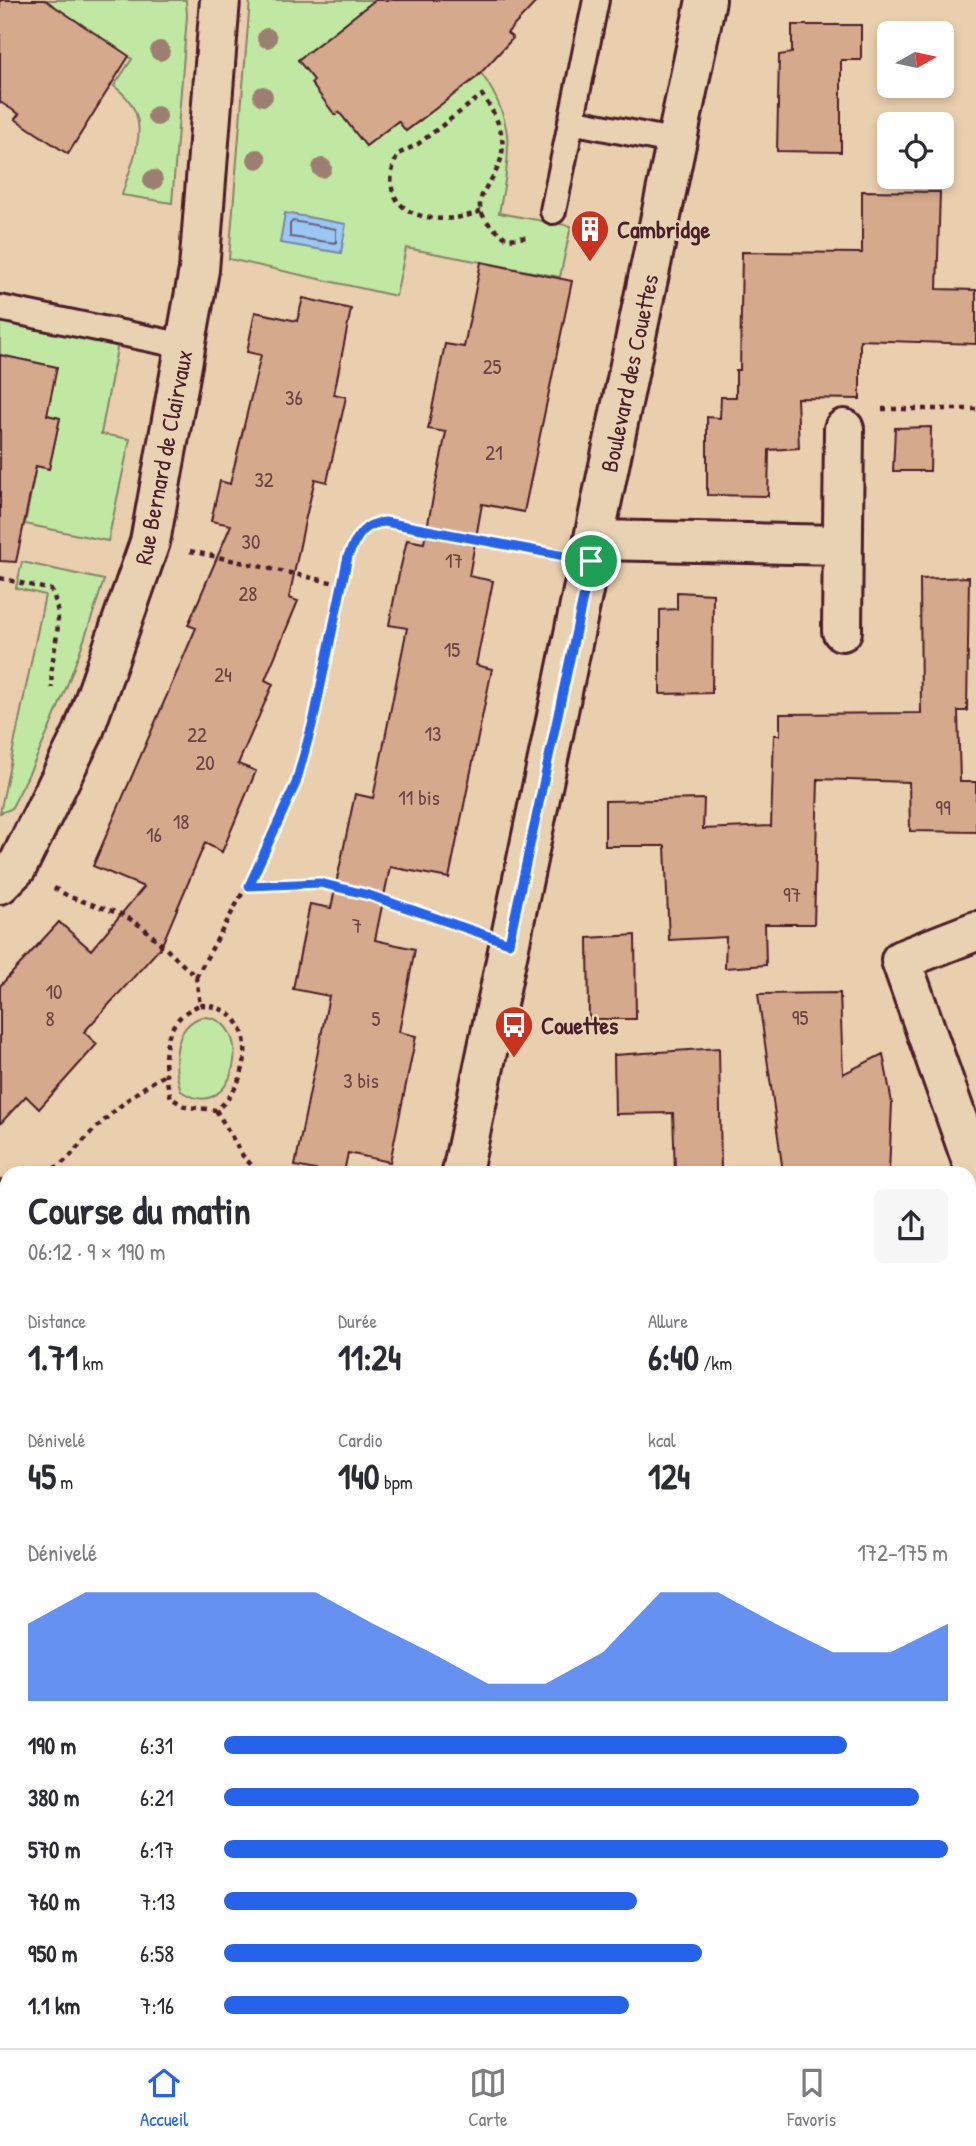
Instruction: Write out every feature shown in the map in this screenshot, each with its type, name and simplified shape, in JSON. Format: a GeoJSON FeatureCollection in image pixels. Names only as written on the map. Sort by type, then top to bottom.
{"type":"FeatureCollection","features":[{"type":"Feature","properties":{"kind":"street","name":"Rue Bernard de Clairvaux"},"geometry":{"type":"LineString","coordinates":[[8,875],[83,733],[150,542],[199,270],[220,0]]}},
{"type":"Feature","properties":{"kind":"street","name":"Boulevard des Couettes"},"geometry":{"type":"LineString","coordinates":[[462,1166],[593,551],[706,0]]}},
{"type":"Feature","properties":{"kind":"street"},"geometry":{"type":"LineString","coordinates":[[842,631],[844,429]]}},
{"type":"Feature","properties":{"kind":"street"},"geometry":{"type":"LineString","coordinates":[[593,551],[842,545]]}},
{"type":"Feature","properties":{"kind":"street"},"geometry":{"type":"LineString","coordinates":[[974,1166],[901,960],[976,931]]}},
{"type":"Feature","properties":{"kind":"lane"},"geometry":{"type":"LineString","coordinates":[[553,211],[596,0]]}},
{"type":"Feature","properties":{"kind":"lane"},"geometry":{"type":"LineString","coordinates":[[571,121],[677,142]]}},
{"type":"Feature","properties":{"kind":"lane"},"geometry":{"type":"LineString","coordinates":[[0,307],[185,346]]}},
{"type":"Feature","properties":{"kind":"path"},"geometry":{"type":"LineString","coordinates":[[481,211],[449,220],[408,213],[394,194],[391,176],[397,154],[418,144],[482,95],[497,116],[502,146],[500,163],[481,196],[481,211],[496,230],[507,239],[515,240],[542,231],[553,211]]}},
{"type":"Feature","properties":{"kind":"path"},"geometry":{"type":"LineString","coordinates":[[844,429],[863,410],[976,409]]}},
{"type":"Feature","properties":{"kind":"path"},"geometry":{"type":"LineString","coordinates":[[196,977],[249,886],[296,783],[314,718],[340,584],[358,535],[371,523],[407,524],[593,551]]}},
{"type":"Feature","properties":{"kind":"path"},"geometry":{"type":"LineString","coordinates":[[150,542],[340,584]]}},
{"type":"Feature","properties":{"kind":"path"},"geometry":{"type":"LineString","coordinates":[[0,578],[51,590],[60,616],[53,656],[53,700],[83,733]]}},
{"type":"Feature","properties":{"kind":"path"},"geometry":{"type":"LineString","coordinates":[[8,875],[124,915],[164,944],[196,977],[200,1005]]}},
{"type":"Feature","properties":{"kind":"path"},"geometry":{"type":"LineString","coordinates":[[249,886],[320,883],[369,895],[509,943]]}},
{"type":"Feature","properties":{"kind":"path"},"geometry":{"type":"LineString","coordinates":[[200,1005],[219,1007],[231,1016],[242,1032],[246,1049],[245,1064],[227,1101],[216,1110],[186,1107],[171,1098],[165,1076],[164,1050],[177,1022],[186,1010],[200,1005]]}},
{"type":"Feature","properties":{"kind":"path"},"geometry":{"type":"LineString","coordinates":[[54,1166],[76,1153],[91,1132],[144,1086],[165,1076]]}},
{"type":"Feature","properties":{"kind":"path"},"geometry":{"type":"LineString","coordinates":[[216,1110],[243,1156],[252,1166]]}},
{"type":"Feature","properties":{"kind":"green space"},"geometry":{"type":"Polygon","coordinates":[[[45,0],[186,0],[172,203],[122,195],[136,151],[138,123],[135,110],[114,86],[132,59],[45,0]]]}},
{"type":"Feature","properties":{"kind":"green space"},"geometry":{"type":"Polygon","coordinates":[[[250,0],[375,0],[298,60],[314,80],[311,83],[335,114],[339,112],[366,146],[398,121],[406,131],[481,73],[501,108],[508,141],[506,175],[499,213],[571,226],[560,277],[406,248],[396,296],[229,259],[250,0]]]}},
{"type":"Feature","properties":{"kind":"green space"},"geometry":{"type":"Polygon","coordinates":[[[0,319],[118,343],[101,434],[130,439],[108,541],[25,524],[36,466],[49,468],[60,418],[47,415],[57,367],[0,355],[0,319]]]}},
{"type":"Feature","properties":{"kind":"green space"},"geometry":{"type":"Polygon","coordinates":[[[22,562],[104,580],[51,725],[11,809],[0,813],[45,595],[16,588],[22,562]]]}},
{"type":"Feature","properties":{"kind":"green space"},"geometry":{"type":"Polygon","coordinates":[[[202,1017],[219,1022],[230,1034],[234,1050],[233,1068],[226,1084],[215,1095],[200,1098],[181,1091],[176,1059],[180,1038],[185,1029],[202,1017]]]}},
{"type":"Feature","properties":{"kind":"water"},"geometry":{"type":"Polygon","coordinates":[[[285,213],[346,224],[341,253],[280,243],[285,213]]]}},
{"type":"Feature","properties":{"kind":"building"},"geometry":{"type":"Polygon","coordinates":[[[0,0],[45,0],[129,56],[68,154],[15,119],[19,114],[0,102],[0,0]]]}},
{"type":"Feature","properties":{"kind":"building"},"geometry":{"type":"Polygon","coordinates":[[[375,0],[538,0],[507,33],[513,38],[477,77],[406,131],[398,121],[366,146],[339,112],[335,115],[311,83],[314,80],[298,60],[375,0]]]}},
{"type":"Feature","properties":{"kind":"building"},"geometry":{"type":"Polygon","coordinates":[[[792,25],[861,25],[861,60],[841,60],[841,152],[777,151],[779,55],[792,53],[792,25]]]}},
{"type":"Feature","properties":{"kind":"building"},"geometry":{"type":"Polygon","coordinates":[[[862,191],[940,192],[937,289],[976,290],[976,344],[860,340],[860,399],[797,398],[799,448],[769,450],[768,496],[707,495],[707,417],[720,418],[721,397],[736,397],[736,370],[740,370],[742,252],[862,253],[862,191]]]}},
{"type":"Feature","properties":{"kind":"building"},"geometry":{"type":"Polygon","coordinates":[[[481,262],[572,281],[524,512],[482,504],[469,576],[493,581],[476,665],[492,669],[449,878],[390,867],[375,940],[415,949],[399,1032],[416,1036],[390,1162],[348,1153],[345,1166],[295,1166],[329,996],[293,989],[310,904],[331,908],[355,794],[373,798],[407,628],[389,625],[397,583],[407,540],[424,543],[446,432],[428,429],[445,344],[464,347],[481,262]]]}},
{"type":"Feature","properties":{"kind":"building"},"geometry":{"type":"Polygon","coordinates":[[[303,298],[351,309],[334,394],[346,397],[327,482],[315,479],[305,521],[289,598],[298,601],[265,680],[273,684],[238,764],[256,771],[222,852],[205,843],[161,947],[84,1032],[97,1044],[39,1109],[26,1096],[0,1124],[0,986],[59,922],[91,950],[144,887],[93,866],[196,628],[188,625],[231,525],[211,521],[220,481],[230,484],[261,355],[247,352],[255,312],[297,321],[303,298]]]}},
{"type":"Feature","properties":{"kind":"building"},"geometry":{"type":"Polygon","coordinates":[[[0,355],[57,367],[47,415],[60,418],[49,469],[36,466],[16,562],[0,561],[0,355]]]}},
{"type":"Feature","properties":{"kind":"building"},"geometry":{"type":"Polygon","coordinates":[[[931,427],[930,471],[893,471],[895,428],[931,427]]]}},
{"type":"Feature","properties":{"kind":"building"},"geometry":{"type":"Polygon","coordinates":[[[969,577],[967,711],[958,711],[960,782],[976,782],[976,832],[910,831],[909,782],[818,779],[814,924],[765,924],[766,965],[725,968],[726,937],[669,940],[665,846],[605,846],[605,801],[704,799],[703,829],[771,826],[774,735],[780,735],[780,714],[921,713],[920,579],[969,577]]]}},
{"type":"Feature","properties":{"kind":"building"},"geometry":{"type":"Polygon","coordinates":[[[677,592],[713,594],[712,693],[660,694],[660,610],[677,609],[677,592]]]}},
{"type":"Feature","properties":{"kind":"building"},"geometry":{"type":"Polygon","coordinates":[[[635,935],[636,1019],[589,1019],[588,938],[635,935]]]}},
{"type":"Feature","properties":{"kind":"building"},"geometry":{"type":"Polygon","coordinates":[[[840,993],[843,1074],[883,1054],[892,1103],[889,1166],[782,1166],[758,994],[840,993]]]}},
{"type":"Feature","properties":{"kind":"building"},"geometry":{"type":"Polygon","coordinates":[[[719,1048],[721,1166],[675,1166],[673,1113],[615,1114],[614,1055],[719,1048]]]}},
{"type":"Feature","properties":{"kind":"place","name":"Cambridge"},"geometry":{"type":"Point","coordinates":[590,263]}},
{"type":"Feature","properties":{"kind":"place","name":"Couettes"},"geometry":{"type":"Point","coordinates":[514,1059]}},
{"type":"Feature","properties":{"kind":"route"},"geometry":{"type":"LineString","coordinates":[[371,523],[407,524],[591,561],[509,943],[369,895],[320,883],[249,886],[296,783],[314,718],[340,584],[348,556],[358,535],[371,523]]}}]}
